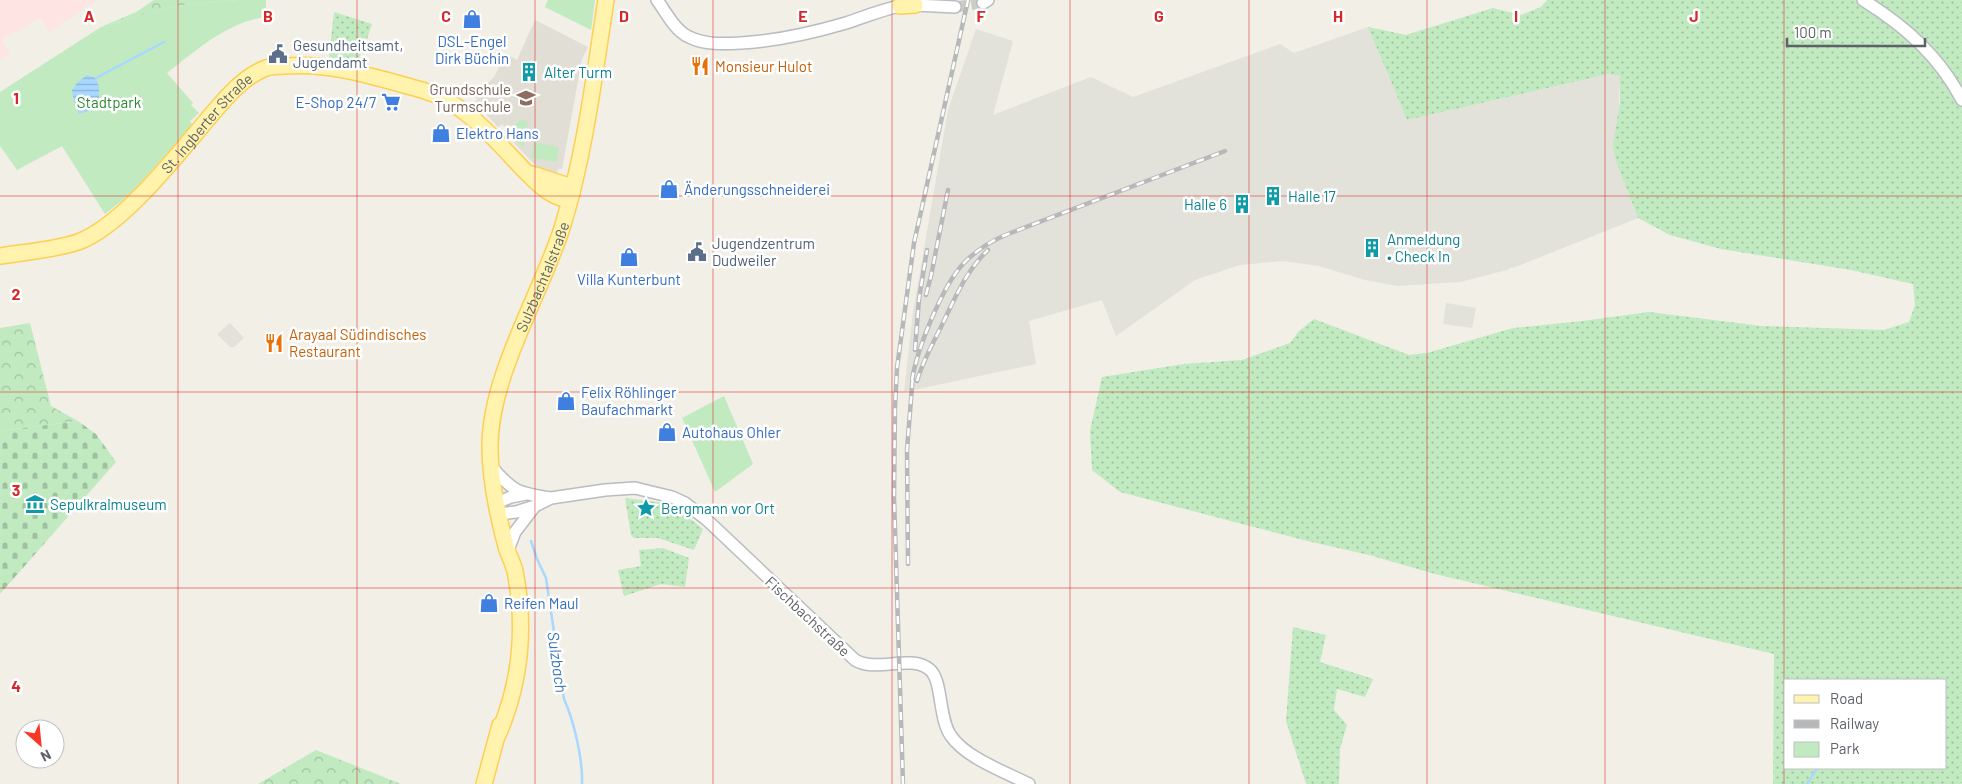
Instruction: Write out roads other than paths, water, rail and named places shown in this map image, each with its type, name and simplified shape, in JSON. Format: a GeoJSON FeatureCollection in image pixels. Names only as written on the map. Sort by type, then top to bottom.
{"type":"FeatureCollection","features":[{"type":"Feature","properties":{"kind":"main road","name":"Sulzbachtalstraße"},"geometry":{"type":"LineString","coordinates":[[484,784],[498,735],[513,695],[520,659],[521,634],[515,570],[497,508],[490,466],[491,431],[498,395],[511,356],[561,230],[572,193],[589,116],[606,0]]}},
{"type":"Feature","properties":{"kind":"main road","name":"St. Ingberter Straße"},"geometry":{"type":"LineString","coordinates":[[0,256],[80,241],[101,229],[148,188],[231,94],[256,73],[268,68],[304,64],[332,68],[422,90],[442,98],[465,112],[482,127],[542,188],[561,198],[572,193]]}},
{"type":"Feature","properties":{"kind":"street"},"geometry":{"type":"LineString","coordinates":[[657,0],[678,29],[689,37],[707,43],[721,44],[775,39],[803,34],[846,23],[880,10],[908,6],[955,8]]}},
{"type":"Feature","properties":{"kind":"street"},"geometry":{"type":"LineString","coordinates":[[1863,0],[1889,16],[1917,39],[1944,69],[1962,100]]}},
{"type":"Feature","properties":{"kind":"street","name":"Fischbachstraße"},"geometry":{"type":"LineString","coordinates":[[490,466],[513,490],[527,494],[551,498],[605,490],[635,488],[658,492],[685,503],[713,525],[855,660],[867,665],[916,664],[928,668],[936,676],[942,717],[959,746],[972,755],[1029,784]]}},
{"type":"Feature","properties":{"kind":"street","name":"Fischbachstraße"},"geometry":{"type":"LineString","coordinates":[[497,508],[511,497],[527,494]]}},
{"type":"Feature","properties":{"kind":"street","name":"Fischbachstraße"},"geometry":{"type":"LineString","coordinates":[[497,508],[516,512],[551,498]]}},
{"type":"Feature","properties":{"kind":"street","name":"Fischbachstraße"},"geometry":{"type":"LineString","coordinates":[[508,550],[515,532],[535,506]]}},
{"type":"Feature","properties":{"kind":"water"},"geometry":{"type":"Polygon","coordinates":[[[87,75],[96,78],[99,87],[99,104],[92,110],[79,114],[72,90],[87,75]]]}},
{"type":"Feature","properties":{"kind":"waterway"},"geometry":{"type":"LineString","coordinates":[[96,78],[164,42]]}},
{"type":"Feature","properties":{"kind":"waterway","name":"Sulzbach"},"geometry":{"type":"LineString","coordinates":[[531,541],[546,578],[564,699],[577,741],[582,784]]}},
{"type":"Feature","properties":{"kind":"waterway"},"geometry":{"type":"LineString","coordinates":[[1807,784],[1816,770]]}},
{"type":"Feature","properties":{"kind":"tunnel"},"geometry":{"type":"LineString","coordinates":[[955,7],[983,3]]}},
{"type":"Feature","properties":{"kind":"railway"},"geometry":{"type":"LineString","coordinates":[[903,784],[894,497],[897,368],[914,243],[968,0]]}},
{"type":"Feature","properties":{"kind":"railway"},"geometry":{"type":"LineString","coordinates":[[912,380],[925,336],[947,287],[963,264],[978,250],[1008,234],[1225,151]]}},
{"type":"Feature","properties":{"kind":"railway"},"geometry":{"type":"LineString","coordinates":[[926,295],[948,190]]}},
{"type":"Feature","properties":{"kind":"railway"},"geometry":{"type":"LineString","coordinates":[[915,350],[919,299],[927,250]]}},
{"type":"Feature","properties":{"kind":"railway"},"geometry":{"type":"LineString","coordinates":[[917,381],[928,352],[962,285],[973,267],[988,250]]}},
{"type":"Feature","properties":{"kind":"railway"},"geometry":{"type":"LineString","coordinates":[[908,564],[907,450],[913,374]]}},
{"type":"Feature","properties":{"kind":"place","name":"DSL-Engel Dirk Büchin"},"geometry":{"type":"Point","coordinates":[472,19]}},
{"type":"Feature","properties":{"kind":"place","name":"Gesundheitsamt, Jugendamt"},"geometry":{"type":"Point","coordinates":[278,54]}},
{"type":"Feature","properties":{"kind":"place","name":"Monsieur Hulot"},"geometry":{"type":"Point","coordinates":[700,66]}},
{"type":"Feature","properties":{"kind":"place","name":"Alter Turm"},"geometry":{"type":"Point","coordinates":[529,72]}},
{"type":"Feature","properties":{"kind":"place","name":"Grundschule Turmschule"},"geometry":{"type":"Point","coordinates":[526,98]}},
{"type":"Feature","properties":{"kind":"place","name":"E-Shop 24/7"},"geometry":{"type":"Point","coordinates":[391,102]}},
{"type":"Feature","properties":{"kind":"place","name":"Elektro Hans"},"geometry":{"type":"Point","coordinates":[441,133]}},
{"type":"Feature","properties":{"kind":"place","name":"Änderungsschneiderei"},"geometry":{"type":"Point","coordinates":[669,189]}},
{"type":"Feature","properties":{"kind":"place","name":"Halle 17"},"geometry":{"type":"Point","coordinates":[1273,196]}},
{"type":"Feature","properties":{"kind":"place","name":"Halle 6"},"geometry":{"type":"Point","coordinates":[1242,204]}},
{"type":"Feature","properties":{"kind":"place","name":"Anmeldung • Check In"},"geometry":{"type":"Point","coordinates":[1372,248]}},
{"type":"Feature","properties":{"kind":"place","name":"Jugendzentrum Dudweiler"},"geometry":{"type":"Point","coordinates":[697,252]}},
{"type":"Feature","properties":{"kind":"place","name":"Villa Kunterbunt"},"geometry":{"type":"Point","coordinates":[629,257]}},
{"type":"Feature","properties":{"kind":"place","name":"Arayaal Südindisches Restaurant"},"geometry":{"type":"Point","coordinates":[274,343]}},
{"type":"Feature","properties":{"kind":"place","name":"Felix Röhlinger Baufachmarkt"},"geometry":{"type":"Point","coordinates":[566,401]}},
{"type":"Feature","properties":{"kind":"place","name":"Autohaus Ohler"},"geometry":{"type":"Point","coordinates":[667,432]}},
{"type":"Feature","properties":{"kind":"place","name":"Sepulkralmuseum"},"geometry":{"type":"Point","coordinates":[35,504]}},
{"type":"Feature","properties":{"kind":"place","name":"Bergmann vor Ort"},"geometry":{"type":"Point","coordinates":[646,508]}},
{"type":"Feature","properties":{"kind":"place","name":"Reifen Maul"},"geometry":{"type":"Point","coordinates":[489,603]}},
{"type":"Feature","properties":{"kind":"park label","name":"Stadtpark"},"geometry":{"type":"Point","coordinates":[109,102]}}]}
